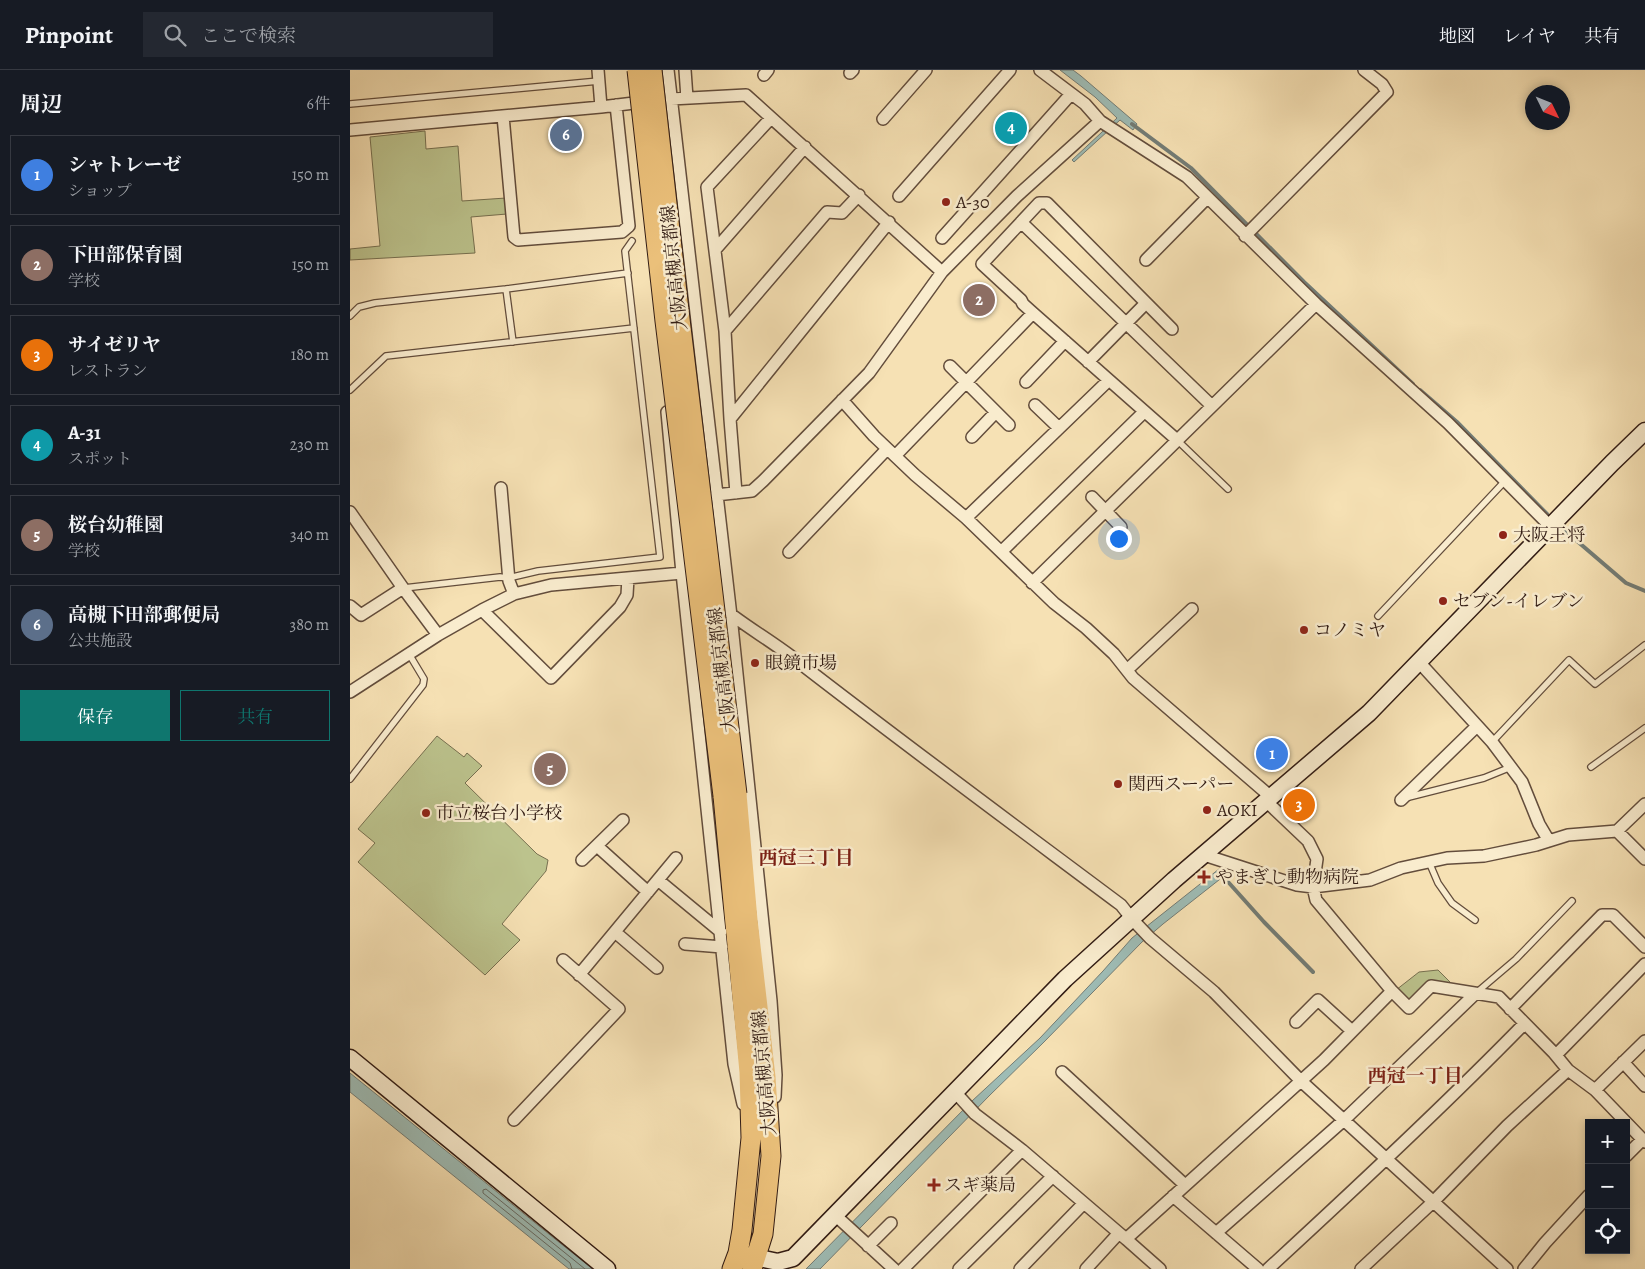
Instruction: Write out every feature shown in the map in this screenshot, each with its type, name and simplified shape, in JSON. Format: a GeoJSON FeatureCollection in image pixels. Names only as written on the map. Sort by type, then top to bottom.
{"type":"FeatureCollection","features":[{"type":"Feature","properties":{"kind":"main road","name":"大阪高槻京都線"},"geometry":{"type":"LineString","coordinates":[[637,70],[666,330],[748,920],[766,1077],[771,1156],[763,1234],[744,1262]]}},
{"type":"Feature","properties":{"kind":"main road","name":"大阪高槻京都線"},"geometry":{"type":"LineString","coordinates":[[652,70],[730,795],[749,1072],[751,1138],[744,1262]]}},
{"type":"Feature","properties":{"kind":"street"},"geometry":{"type":"LineString","coordinates":[[630,70],[655,282],[682,573],[734,1064],[751,1138]]}},
{"type":"Feature","properties":{"kind":"street"},"geometry":{"type":"LineString","coordinates":[[668,70],[731,616],[771,1001],[776,1075],[771,1156]]}},
{"type":"Feature","properties":{"kind":"street"},"geometry":{"type":"LineString","coordinates":[[685,70],[687,98]]}},
{"type":"Feature","properties":{"kind":"street"},"geometry":{"type":"LineString","coordinates":[[883,119],[926,70]]}},
{"type":"Feature","properties":{"kind":"street"},"geometry":{"type":"LineString","coordinates":[[899,196],[1010,70]]}},
{"type":"Feature","properties":{"kind":"street"},"geometry":{"type":"LineString","coordinates":[[1040,70],[1085,104],[1106,126],[1187,177],[1208,198],[1250,231],[1316,304],[1448,423],[1551,527]]}},
{"type":"Feature","properties":{"kind":"street"},"geometry":{"type":"LineString","coordinates":[[1250,231],[1387,92],[1382,84],[1364,70]]}},
{"type":"Feature","properties":{"kind":"street"},"geometry":{"type":"LineString","coordinates":[[598,76],[602,107]]}},
{"type":"Feature","properties":{"kind":"street"},"geometry":{"type":"LineString","coordinates":[[672,99],[746,94],[942,272]]}},
{"type":"Feature","properties":{"kind":"street"},"geometry":{"type":"LineString","coordinates":[[942,238],[1071,94]]}},
{"type":"Feature","properties":{"kind":"street"},"geometry":{"type":"LineString","coordinates":[[350,130],[602,107],[634,102]]}},
{"type":"Feature","properties":{"kind":"street"},"geometry":{"type":"LineString","coordinates":[[503,116],[514,237],[518,240],[622,232],[629,226],[616,105]]}},
{"type":"Feature","properties":{"kind":"street"},"geometry":{"type":"LineString","coordinates":[[736,493],[725,331],[707,187],[771,118]]}},
{"type":"Feature","properties":{"kind":"street"},"geometry":{"type":"LineString","coordinates":[[716,495],[752,491],[763,481],[869,373],[942,272],[1017,196],[1106,126]]}},
{"type":"Feature","properties":{"kind":"street"},"geometry":{"type":"LineString","coordinates":[[715,250],[805,147]]}},
{"type":"Feature","properties":{"kind":"street"},"geometry":{"type":"LineString","coordinates":[[725,331],[827,212],[842,214],[858,195]]}},
{"type":"Feature","properties":{"kind":"street"},"geometry":{"type":"LineString","coordinates":[[1146,260],[1208,198]]}},
{"type":"Feature","properties":{"kind":"street"},"geometry":{"type":"LineString","coordinates":[[1172,328],[1047,203],[1039,202],[982,264],[1021,300],[1033,314],[1177,440]]}},
{"type":"Feature","properties":{"kind":"street"},"geometry":{"type":"LineString","coordinates":[[730,419],[889,222]]}},
{"type":"Feature","properties":{"kind":"street"},"geometry":{"type":"LineString","coordinates":[[1022,222],[1212,406]]}},
{"type":"Feature","properties":{"kind":"street"},"geometry":{"type":"LineString","coordinates":[[1088,362],[1146,303]]}},
{"type":"Feature","properties":{"kind":"street"},"geometry":{"type":"LineString","coordinates":[[1032,583],[1316,304]]}},
{"type":"Feature","properties":{"kind":"street"},"geometry":{"type":"LineString","coordinates":[[789,552],[891,452],[967,382],[1033,314]]}},
{"type":"Feature","properties":{"kind":"street"},"geometry":{"type":"LineString","coordinates":[[1026,382],[1065,341]]}},
{"type":"Feature","properties":{"kind":"street"},"geometry":{"type":"LineString","coordinates":[[950,366],[1009,425]]}},
{"type":"Feature","properties":{"kind":"street"},"geometry":{"type":"LineString","coordinates":[[966,518],[1109,380]]}},
{"type":"Feature","properties":{"kind":"street"},"geometry":{"type":"LineString","coordinates":[[842,400],[891,452],[1002,551],[1054,603],[1086,628],[1114,654],[1133,678],[1269,799],[1308,841],[1317,859],[1313,887],[1316,900],[1392,991],[1409,1008],[1431,986],[1499,997],[1554,1053],[1568,1070],[1595,1090],[1644,1141],[1630,1153]]}},
{"type":"Feature","properties":{"kind":"street"},"geometry":{"type":"LineString","coordinates":[[1034,405],[1059,428]]}},
{"type":"Feature","properties":{"kind":"street"},"geometry":{"type":"LineString","coordinates":[[972,437],[996,412]]}},
{"type":"Feature","properties":{"kind":"street"},"geometry":{"type":"LineString","coordinates":[[1002,551],[1144,412]]}},
{"type":"Feature","properties":{"kind":"street"},"geometry":{"type":"LineString","coordinates":[[744,1262],[778,1262],[793,1258],[841,1220],[955,1092],[1065,979],[1135,923],[1174,880],[1369,713],[1645,431]]}},
{"type":"Feature","properties":{"kind":"street"},"geometry":{"type":"LineString","coordinates":[[501,488],[508,578],[514,594]]}},
{"type":"Feature","properties":{"kind":"street"},"geometry":{"type":"LineString","coordinates":[[1092,497],[1121,527]]}},
{"type":"Feature","properties":{"kind":"street"},"geometry":{"type":"LineString","coordinates":[[350,512],[438,635]]}},
{"type":"Feature","properties":{"kind":"street"},"geometry":{"type":"LineString","coordinates":[[350,692],[438,635],[514,594],[551,585],[682,573],[731,616],[787,652],[908,746],[1121,905],[1150,938],[1214,992],[1301,1081],[1433,1202],[1500,1267]]}},
{"type":"Feature","properties":{"kind":"street"},"geometry":{"type":"LineString","coordinates":[[482,610],[551,678],[620,607],[628,595],[628,578]]}},
{"type":"Feature","properties":{"kind":"street"},"geometry":{"type":"LineString","coordinates":[[350,606],[360,615],[403,588]]}},
{"type":"Feature","properties":{"kind":"street"},"geometry":{"type":"LineString","coordinates":[[1127,670],[1192,609]]}},
{"type":"Feature","properties":{"kind":"street"},"geometry":{"type":"LineString","coordinates":[[1419,662],[1492,742],[1522,782],[1539,824],[1549,841]]}},
{"type":"Feature","properties":{"kind":"street"},"geometry":{"type":"LineString","coordinates":[[1401,800],[1478,726]]}},
{"type":"Feature","properties":{"kind":"street"},"geometry":{"type":"LineString","coordinates":[[1204,855],[1297,885],[1313,887],[1370,880],[1401,868],[1447,858],[1484,856],[1536,845],[1568,835],[1617,831],[1645,804]]}},
{"type":"Feature","properties":{"kind":"street"},"geometry":{"type":"LineString","coordinates":[[582,860],[624,820]]}},
{"type":"Feature","properties":{"kind":"street"},"geometry":{"type":"LineString","coordinates":[[1617,831],[1645,859]]}},
{"type":"Feature","properties":{"kind":"street"},"geometry":{"type":"LineString","coordinates":[[597,846],[648,892]]}},
{"type":"Feature","properties":{"kind":"street"},"geometry":{"type":"LineString","coordinates":[[579,975],[676,858]]}},
{"type":"Feature","properties":{"kind":"street"},"geometry":{"type":"LineString","coordinates":[[658,880],[720,932]]}},
{"type":"Feature","properties":{"kind":"street"},"geometry":{"type":"LineString","coordinates":[[1510,1009],[1602,915],[1613,914],[1645,947]]}},
{"type":"Feature","properties":{"kind":"street"},"geometry":{"type":"LineString","coordinates":[[615,932],[657,968]]}},
{"type":"Feature","properties":{"kind":"street"},"geometry":{"type":"LineString","coordinates":[[685,944],[722,947]]}},
{"type":"Feature","properties":{"kind":"street"},"geometry":{"type":"LineString","coordinates":[[514,1120],[619,1009],[563,960]]}},
{"type":"Feature","properties":{"kind":"street"},"geometry":{"type":"LineString","coordinates":[[1554,1053],[1556,1055],[1645,964]]}},
{"type":"Feature","properties":{"kind":"street"},"geometry":{"type":"LineString","coordinates":[[1086,1269],[1122,1236],[1173,1196],[1301,1081],[1392,991]]}},
{"type":"Feature","properties":{"kind":"street"},"geometry":{"type":"LineString","coordinates":[[1216,1233],[1344,1120],[1475,994]]}},
{"type":"Feature","properties":{"kind":"street"},"geometry":{"type":"LineString","coordinates":[[1296,1022],[1318,1000],[1352,1031]]}},
{"type":"Feature","properties":{"kind":"street"},"geometry":{"type":"LineString","coordinates":[[1268,1269],[1476,1074],[1524,1024]]}},
{"type":"Feature","properties":{"kind":"street"},"geometry":{"type":"LineString","coordinates":[[1595,1090],[1645,1041]]}},
{"type":"Feature","properties":{"kind":"street"},"geometry":{"type":"LineString","coordinates":[[350,1058],[607,1269]]}},
{"type":"Feature","properties":{"kind":"street"},"geometry":{"type":"LineString","coordinates":[[1623,1062],[1645,1086]]}},
{"type":"Feature","properties":{"kind":"street"},"geometry":{"type":"LineString","coordinates":[[1361,1269],[1433,1202],[1508,1126],[1568,1070]]}},
{"type":"Feature","properties":{"kind":"street"},"geometry":{"type":"LineString","coordinates":[[1062,1072],[1185,1185]]}},
{"type":"Feature","properties":{"kind":"street"},"geometry":{"type":"LineString","coordinates":[[955,1092],[975,1114],[1053,1176],[1155,1267]]}},
{"type":"Feature","properties":{"kind":"street"},"geometry":{"type":"LineString","coordinates":[[903,1269],[1022,1150]]}},
{"type":"Feature","properties":{"kind":"street"},"geometry":{"type":"LineString","coordinates":[[959,1269],[1053,1176]]}},
{"type":"Feature","properties":{"kind":"street"},"geometry":{"type":"LineString","coordinates":[[1173,1196],[1258,1269]]}},
{"type":"Feature","properties":{"kind":"street"},"geometry":{"type":"LineString","coordinates":[[1524,1269],[1585,1199]]}},
{"type":"Feature","properties":{"kind":"street"},"geometry":{"type":"LineString","coordinates":[[1020,1269],[1084,1203]]}},
{"type":"Feature","properties":{"kind":"street"},"geometry":{"type":"LineString","coordinates":[[841,1220],[894,1269]]}},
{"type":"Feature","properties":{"kind":"street"},"geometry":{"type":"LineString","coordinates":[[868,1246],[891,1223]]}},
{"type":"Feature","properties":{"kind":"lane"},"geometry":{"type":"LineString","coordinates":[[350,104],[598,76]]}},
{"type":"Feature","properties":{"kind":"lane"},"geometry":{"type":"LineString","coordinates":[[403,588],[500,577],[508,578],[538,571],[660,557],[625,251],[632,241]]}},
{"type":"Feature","properties":{"kind":"lane"},"geometry":{"type":"LineString","coordinates":[[350,316],[359,308],[375,303],[506,289],[628,273]]}},
{"type":"Feature","properties":{"kind":"lane"},"geometry":{"type":"LineString","coordinates":[[506,289],[513,342]]}},
{"type":"Feature","properties":{"kind":"lane"},"geometry":{"type":"LineString","coordinates":[[350,390],[386,356],[634,328]]}},
{"type":"Feature","properties":{"kind":"lane"},"geometry":{"type":"LineString","coordinates":[[1177,440],[1228,489]]}},
{"type":"Feature","properties":{"kind":"lane"},"geometry":{"type":"LineString","coordinates":[[1378,616],[1506,481]]}},
{"type":"Feature","properties":{"kind":"lane"},"geometry":{"type":"LineString","coordinates":[[1492,742],[1569,660],[1595,684],[1645,645]]}},
{"type":"Feature","properties":{"kind":"lane"},"geometry":{"type":"LineString","coordinates":[[350,779],[424,685],[424,679],[408,654]]}},
{"type":"Feature","properties":{"kind":"lane"},"geometry":{"type":"LineString","coordinates":[[1591,767],[1645,728]]}},
{"type":"Feature","properties":{"kind":"lane"},"geometry":{"type":"LineString","coordinates":[[1401,800],[1484,778],[1511,767]]}},
{"type":"Feature","properties":{"kind":"lane"},"geometry":{"type":"LineString","coordinates":[[1429,862],[1438,883],[1452,902],[1475,920]]}},
{"type":"Feature","properties":{"kind":"lane"},"geometry":{"type":"LineString","coordinates":[[1475,994],[1516,959],[1572,900]]}},
{"type":"Feature","properties":{"kind":"green space"},"geometry":{"type":"Polygon","coordinates":[[[425,131],[426,149],[458,146],[462,201],[506,198],[507,214],[471,217],[475,253],[350,260],[350,249],[380,246],[370,137],[425,131]]]}},
{"type":"Feature","properties":{"kind":"green space"},"geometry":{"type":"Polygon","coordinates":[[[437,736],[464,757],[467,753],[482,766],[465,783],[537,854],[548,860],[546,871],[502,924],[520,940],[485,975],[358,862],[375,843],[358,829],[437,736]]]}},
{"type":"Feature","properties":{"kind":"green space"},"geometry":{"type":"Polygon","coordinates":[[[1438,970],[1452,984],[1426,984],[1408,1003],[1396,990],[1419,972],[1438,970]]]}},
{"type":"Feature","properties":{"kind":"water"},"geometry":{"type":"Polygon","coordinates":[[[1060,70],[1073,70],[1081,76],[1137,124],[1133,130],[1120,120],[1074,162],[1072,160],[1117,118],[1095,97],[1060,70]]]}},
{"type":"Feature","properties":{"kind":"water"},"geometry":{"type":"Polygon","coordinates":[[[1219,869],[1224,876],[1142,942],[820,1269],[806,1269],[972,1101],[1040,1038],[1132,938],[1219,869]]]}},
{"type":"Feature","properties":{"kind":"water"},"geometry":{"type":"Polygon","coordinates":[[[350,1073],[593,1269],[569,1269],[350,1092],[350,1073]]]}},
{"type":"Feature","properties":{"kind":"waterway"},"geometry":{"type":"LineString","coordinates":[[1132,124],[1191,168],[1304,282],[1413,384]]}},
{"type":"Feature","properties":{"kind":"waterway"},"geometry":{"type":"LineString","coordinates":[[1420,390],[1457,422],[1547,514]]}},
{"type":"Feature","properties":{"kind":"waterway"},"geometry":{"type":"LineString","coordinates":[[1563,529],[1626,583],[1645,591]]}},
{"type":"Feature","properties":{"kind":"waterway"},"geometry":{"type":"LineString","coordinates":[[1221,874],[1264,922],[1313,972]]}},
{"type":"Feature","properties":{"kind":"place","name":"A-31"},"geometry":{"type":"Point","coordinates":[1011,128]}},
{"type":"Feature","properties":{"kind":"place","name":"高槻下田部郵便局"},"geometry":{"type":"Point","coordinates":[566,135]}},
{"type":"Feature","properties":{"kind":"place","name":"A-30"},"geometry":{"type":"Point","coordinates":[946,202]}},
{"type":"Feature","properties":{"kind":"place","name":"下田部保育園"},"geometry":{"type":"Point","coordinates":[979,300]}},
{"type":"Feature","properties":{"kind":"place","name":"大阪王将"},"geometry":{"type":"Point","coordinates":[1503,535]}},
{"type":"Feature","properties":{"kind":"place","name":"セブン-イレブン"},"geometry":{"type":"Point","coordinates":[1443,601]}},
{"type":"Feature","properties":{"kind":"place","name":"コノミヤ"},"geometry":{"type":"Point","coordinates":[1304,630]}},
{"type":"Feature","properties":{"kind":"place","name":"眼鏡市場"},"geometry":{"type":"Point","coordinates":[755,663]}},
{"type":"Feature","properties":{"kind":"place","name":"シャトレーゼ"},"geometry":{"type":"Point","coordinates":[1272,754]}},
{"type":"Feature","properties":{"kind":"place","name":"桜台幼稚園"},"geometry":{"type":"Point","coordinates":[550,769]}},
{"type":"Feature","properties":{"kind":"place","name":"関西スーパー"},"geometry":{"type":"Point","coordinates":[1118,784]}},
{"type":"Feature","properties":{"kind":"place","name":"サイゼリヤ"},"geometry":{"type":"Point","coordinates":[1299,805]}},
{"type":"Feature","properties":{"kind":"place","name":"AOKI"},"geometry":{"type":"Point","coordinates":[1207,810]}},
{"type":"Feature","properties":{"kind":"place","name":"市立桜台小学校"},"geometry":{"type":"Point","coordinates":[426,813]}},
{"type":"Feature","properties":{"kind":"place","name":"やまぎし動物病院"},"geometry":{"type":"Point","coordinates":[1204,877]}},
{"type":"Feature","properties":{"kind":"place","name":"スギ薬局"},"geometry":{"type":"Point","coordinates":[934,1185]}},
{"type":"Feature","properties":{"kind":"district","name":"西冠三丁目"},"geometry":{"type":"Point","coordinates":[806,858]}},
{"type":"Feature","properties":{"kind":"district","name":"西冠一丁目"},"geometry":{"type":"Point","coordinates":[1415,1076]}}]}
